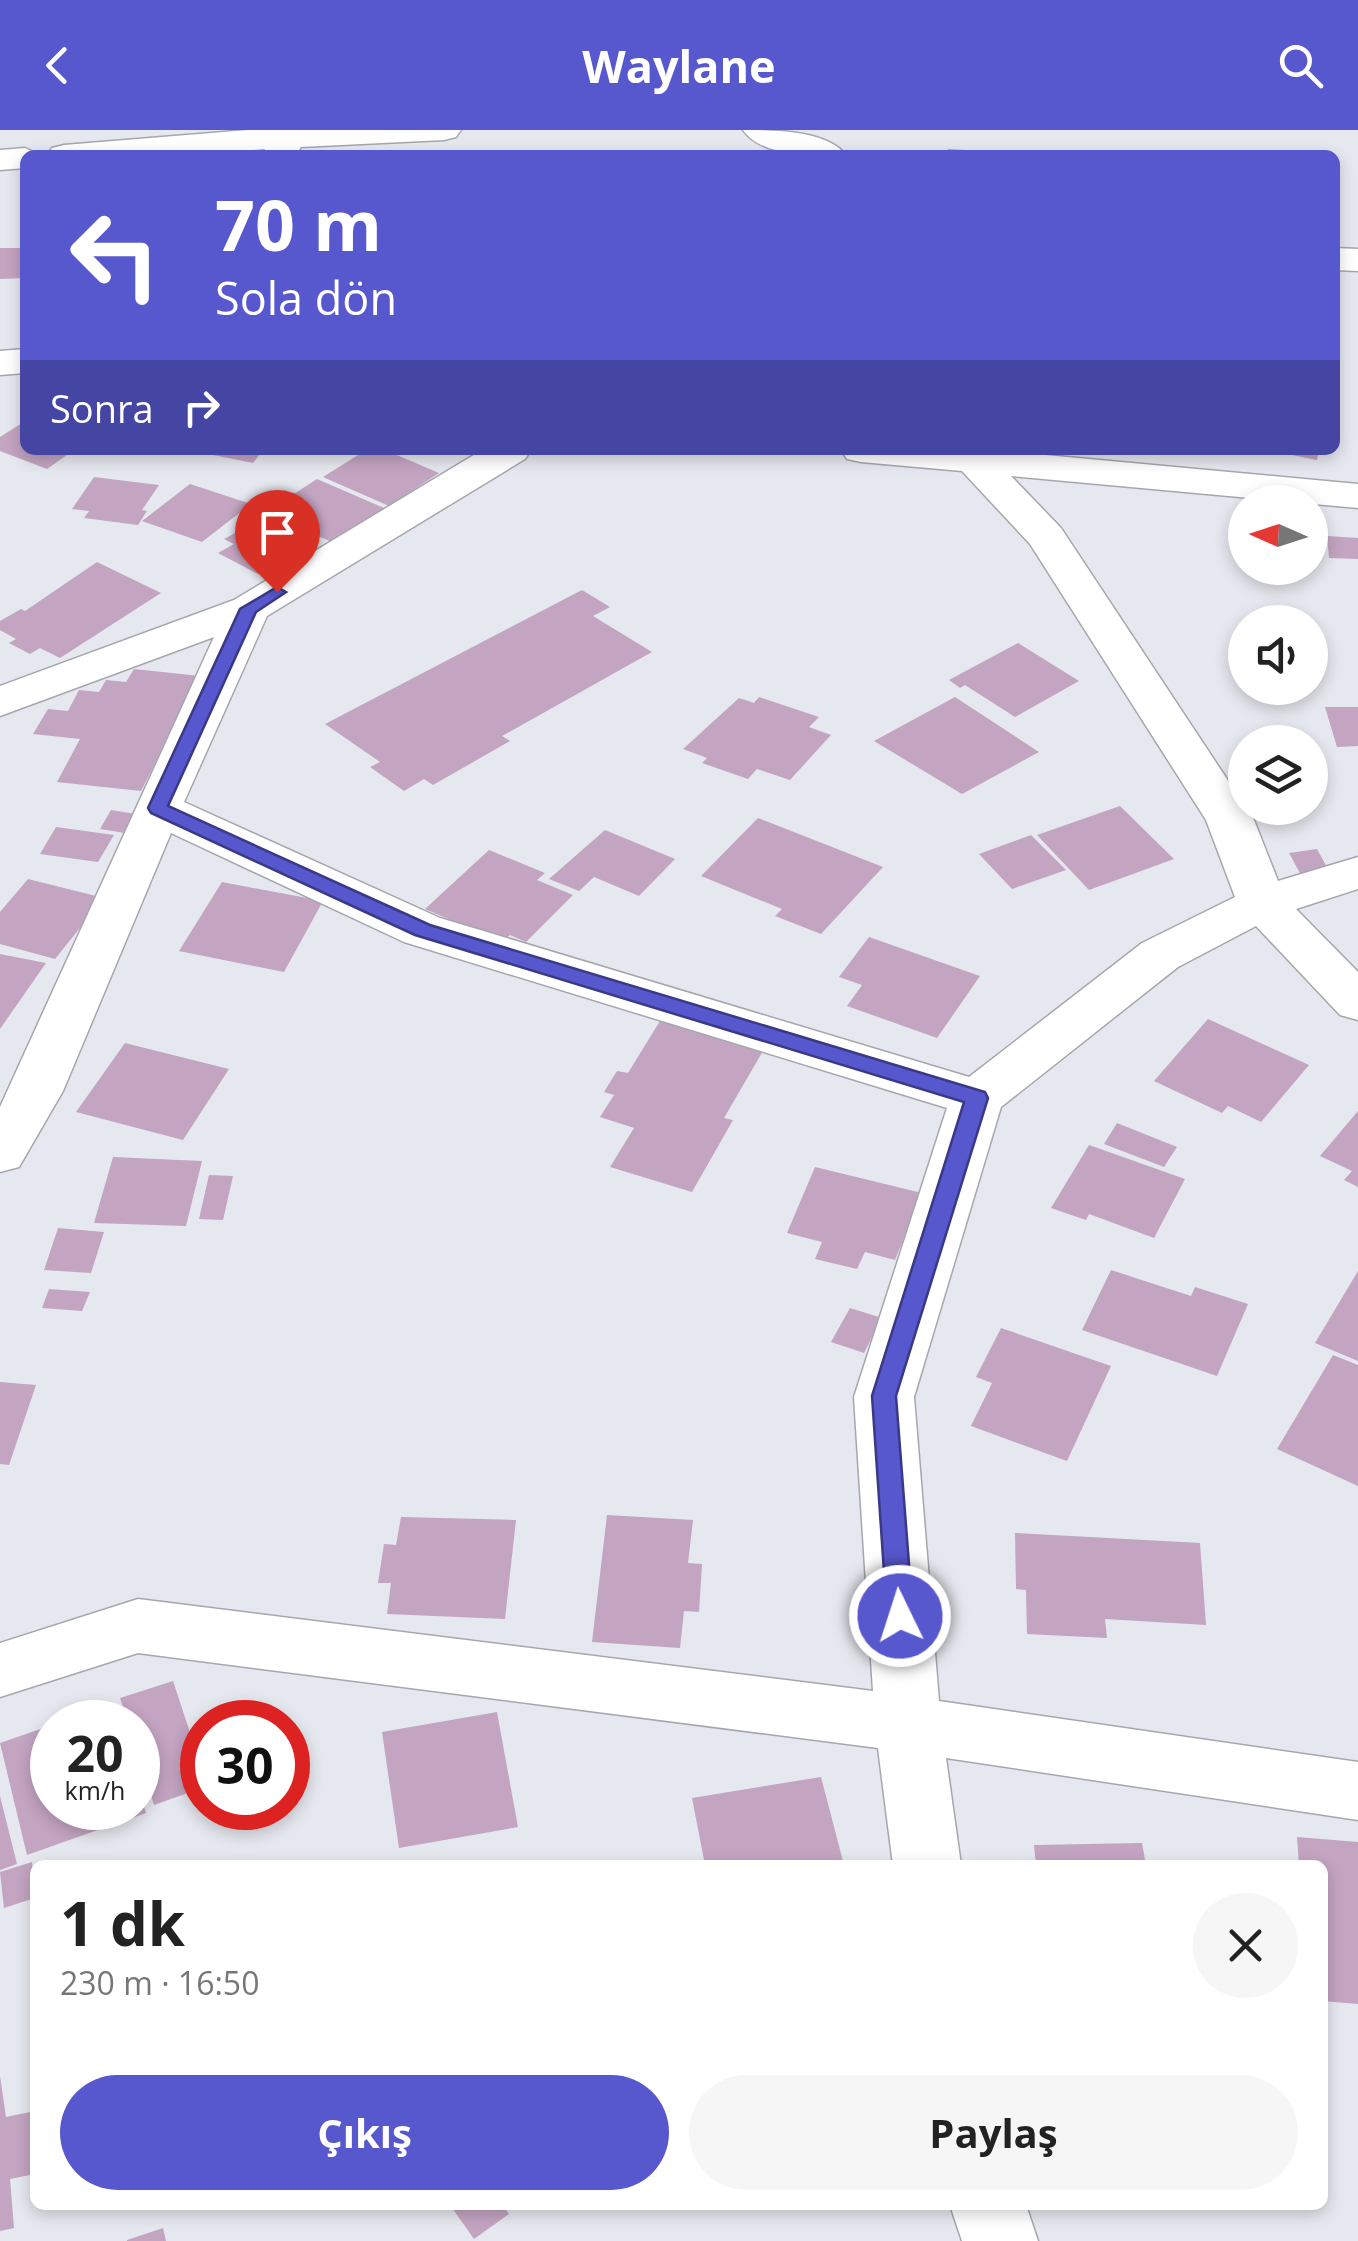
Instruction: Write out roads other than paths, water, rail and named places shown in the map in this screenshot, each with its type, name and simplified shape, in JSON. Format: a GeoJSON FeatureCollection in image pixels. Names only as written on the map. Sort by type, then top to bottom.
{"type":"FeatureCollection","features":[{"type":"Feature","properties":{"kind":"street"},"geometry":{"type":"LineString","coordinates":[[143,150],[444,130]]}},
{"type":"Feature","properties":{"kind":"street"},"geometry":{"type":"LineString","coordinates":[[760,130],[815,150]]}},
{"type":"Feature","properties":{"kind":"street"},"geometry":{"type":"LineString","coordinates":[[0,702],[249,609],[503,455]]}},
{"type":"Feature","properties":{"kind":"street"},"geometry":{"type":"LineString","coordinates":[[906,455],[1358,496]]}},
{"type":"Feature","properties":{"kind":"street"},"geometry":{"type":"LineString","coordinates":[[976,463],[1046,537],[1230,820],[1262,903],[1358,1003]]}},
{"type":"Feature","properties":{"kind":"street"},"geometry":{"type":"LineString","coordinates":[[0,1153],[36,1092],[249,609]]}},
{"type":"Feature","properties":{"kind":"street"},"geometry":{"type":"LineString","coordinates":[[158,808],[422,930],[977,1098]]}},
{"type":"Feature","properties":{"kind":"street"},"geometry":{"type":"LineString","coordinates":[[926,1860],[908,1726],[884,1396],[977,1098],[1160,955],[1262,903],[1358,873]]}},
{"type":"Feature","properties":{"kind":"street"},"geometry":{"type":"LineString","coordinates":[[0,1670],[138,1626],[741,1700],[1358,1791]]}},
{"type":"Feature","properties":{"kind":"street"},"geometry":{"type":"LineString","coordinates":[[990,2210],[1000,2241]]}}]}
